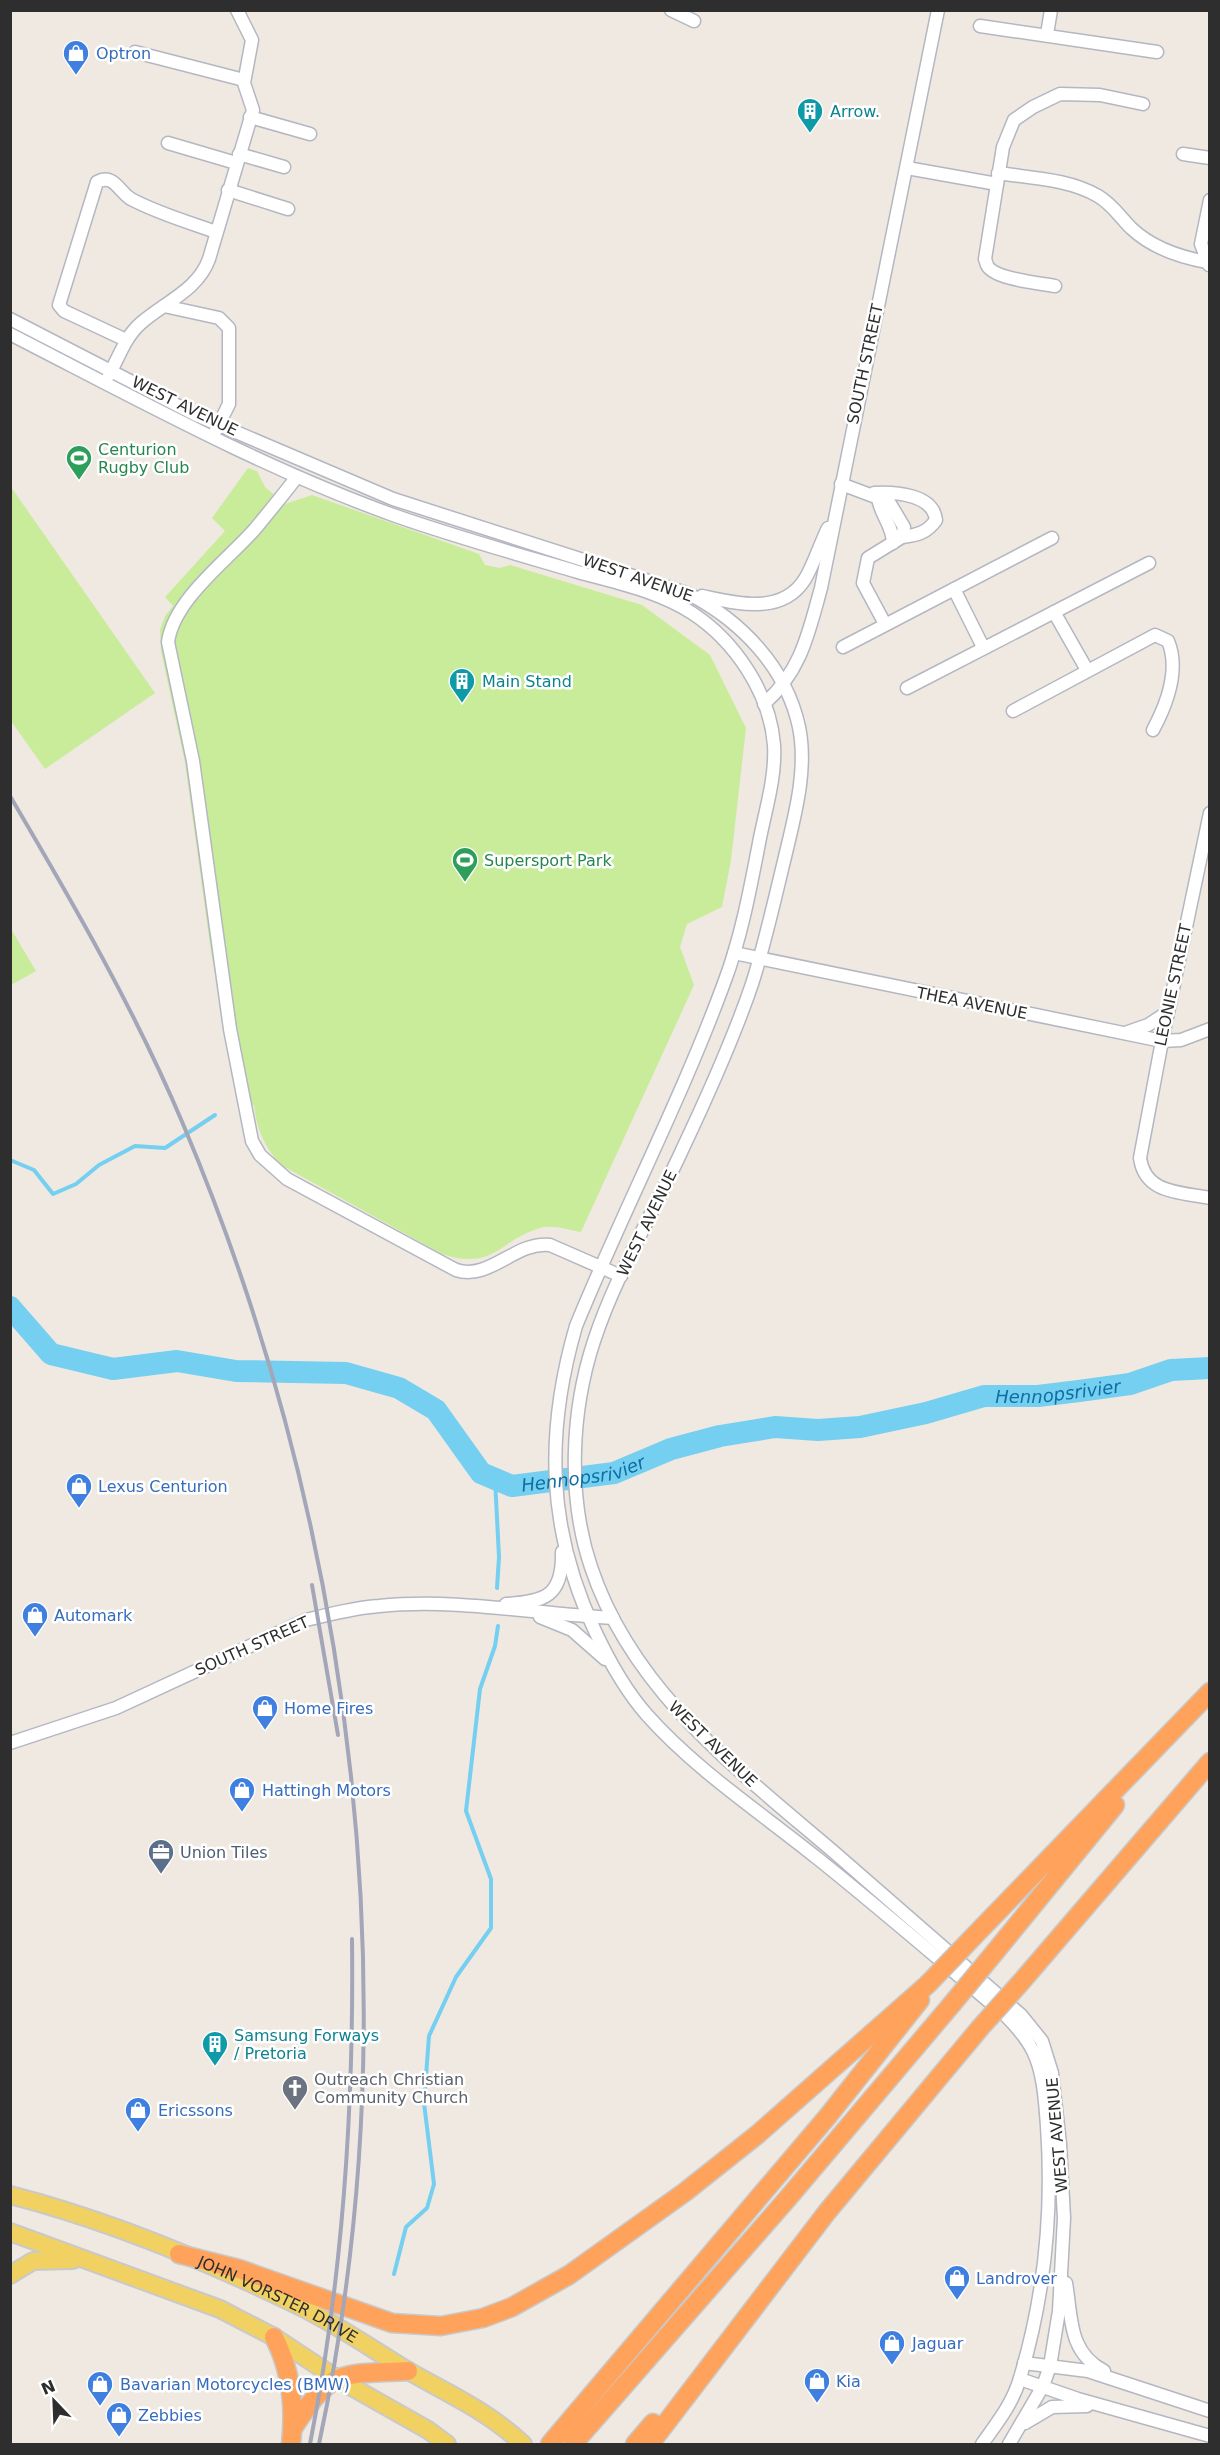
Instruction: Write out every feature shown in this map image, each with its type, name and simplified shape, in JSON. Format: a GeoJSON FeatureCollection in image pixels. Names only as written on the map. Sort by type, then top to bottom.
{"type":"FeatureCollection","features":[{"type":"Feature","properties":{"kind":"highway"},"geometry":{"type":"LineString","coordinates":[[179,2254],[239,2269],[392,2324],[441,2326],[483,2318],[512,2307],[569,2275],[685,2192],[758,2134],[928,1984],[1209,1692]]}},
{"type":"Feature","properties":{"kind":"highway"},"geometry":{"type":"LineString","coordinates":[[573,2445],[788,2198],[952,2004],[1192,1710]]}},
{"type":"Feature","properties":{"kind":"highway"},"geometry":{"type":"LineString","coordinates":[[650,2445],[826,2212],[980,2028],[1209,1762]]}},
{"type":"Feature","properties":{"kind":"highway"},"geometry":{"type":"LineString","coordinates":[[550,2445],[828,2116],[914,2010],[928,1984]]}},
{"type":"Feature","properties":{"kind":"highway"},"geometry":{"type":"LineString","coordinates":[[635,2445],[743,2320]]}},
{"type":"Feature","properties":{"kind":"highway"},"geometry":{"type":"LineString","coordinates":[[274,2337],[288,2367],[292,2436]]}},
{"type":"Feature","properties":{"kind":"highway"},"geometry":{"type":"LineString","coordinates":[[292,2436],[314,2396],[336,2378],[408,2371]]}},
{"type":"Feature","properties":{"kind":"main road","name":"JOHN VORSTER DRIVE"},"geometry":{"type":"LineString","coordinates":[[10,2195],[60,2208],[179,2254],[297,2305],[486,2414],[520,2441]]}},
{"type":"Feature","properties":{"kind":"main road","name":"JOHN VORSTER DRIVE"},"geometry":{"type":"LineString","coordinates":[[10,2232],[220,2309],[274,2337],[336,2378],[428,2430],[447,2445]]}},
{"type":"Feature","properties":{"kind":"main road"},"geometry":{"type":"LineString","coordinates":[[10,2275],[33,2261],[88,2260]]}},
{"type":"Feature","properties":{"kind":"street"},"geometry":{"type":"LineString","coordinates":[[105,382],[126,340],[142,323],[200,278],[209,259],[253,104],[244,80],[252,40],[237,10]]}},
{"type":"Feature","properties":{"kind":"street"},"geometry":{"type":"LineString","coordinates":[[671,10],[694,21]]}},
{"type":"Feature","properties":{"kind":"street","name":"SOUTH STREET"},"geometry":{"type":"LineString","coordinates":[[764,704],[783,687],[809,632],[821,588],[938,10]]}},
{"type":"Feature","properties":{"kind":"street"},"geometry":{"type":"LineString","coordinates":[[1047,34],[1051,10]]}},
{"type":"Feature","properties":{"kind":"street"},"geometry":{"type":"LineString","coordinates":[[980,26],[1047,34],[1157,52]]}},
{"type":"Feature","properties":{"kind":"street"},"geometry":{"type":"LineString","coordinates":[[135,52],[244,80]]}},
{"type":"Feature","properties":{"kind":"street"},"geometry":{"type":"LineString","coordinates":[[1054,286],[1001,276],[988,269],[986,259],[1005,138],[1014,120],[1060,94],[1084,93],[1143,104]]}},
{"type":"Feature","properties":{"kind":"street"},"geometry":{"type":"LineString","coordinates":[[250,117],[310,134]]}},
{"type":"Feature","properties":{"kind":"street"},"geometry":{"type":"LineString","coordinates":[[168,143],[284,167]]}},
{"type":"Feature","properties":{"kind":"street"},"geometry":{"type":"LineString","coordinates":[[1184,154],[1209,158]]}},
{"type":"Feature","properties":{"kind":"street"},"geometry":{"type":"LineString","coordinates":[[907,168],[998,179],[1056,182],[1085,190],[1106,201],[1149,242],[1184,257],[1208,264]]}},
{"type":"Feature","properties":{"kind":"street"},"geometry":{"type":"LineString","coordinates":[[126,340],[64,311],[59,305],[97,182],[112,181],[133,200],[216,232]]}},
{"type":"Feature","properties":{"kind":"street"},"geometry":{"type":"LineString","coordinates":[[228,190],[288,209]]}},
{"type":"Feature","properties":{"kind":"street"},"geometry":{"type":"LineString","coordinates":[[1208,264],[1201,244],[1209,200]]}},
{"type":"Feature","properties":{"kind":"street"},"geometry":{"type":"LineString","coordinates":[[164,306],[219,318],[229,328],[229,404],[212,437]]}},
{"type":"Feature","properties":{"kind":"street","name":"WEST AVENUE"},"geometry":{"type":"LineString","coordinates":[[10,319],[219,425],[393,499],[689,594],[721,612],[744,631],[769,662],[783,687],[798,722],[801,779],[760,958],[717,1074],[621,1276],[594,1340],[576,1425],[579,1515],[591,1566],[612,1618],[638,1660],[690,1725],[1033,2028],[1045,2049],[1054,2086],[1064,2207],[1059,2311],[1050,2366],[1042,2386],[1009,2445]]}},
{"type":"Feature","properties":{"kind":"street","name":"WEST AVENUE"},"geometry":{"type":"LineString","coordinates":[[10,334],[296,478],[407,519],[492,547],[647,591],[670,601],[701,619],[728,643],[742,662],[764,704],[774,743],[773,773],[750,893],[734,953],[704,1035],[576,1326],[564,1368],[557,1427],[561,1539],[588,1617],[614,1669],[647,1715],[683,1749],[1005,2015],[1025,2036],[1037,2061],[1044,2087],[1050,2205],[1046,2262],[1020,2379],[1009,2406],[982,2445]]}},
{"type":"Feature","properties":{"kind":"street"},"geometry":{"type":"LineString","coordinates":[[296,478],[255,529],[188,600],[172,624],[168,642],[193,761],[230,1029],[252,1141],[260,1155],[287,1179],[456,1270],[476,1272],[524,1248],[539,1244],[550,1245],[621,1276]]}},
{"type":"Feature","properties":{"kind":"street"},"geometry":{"type":"LineString","coordinates":[[841,484],[873,496],[916,498],[931,507],[936,520],[931,528],[918,535],[898,540],[868,558],[862,579],[885,624]]}},
{"type":"Feature","properties":{"kind":"street"},"geometry":{"type":"LineString","coordinates":[[873,496],[898,540]]}},
{"type":"Feature","properties":{"kind":"street"},"geometry":{"type":"LineString","coordinates":[[689,594],[752,605],[784,598],[805,579],[837,507]]}},
{"type":"Feature","properties":{"kind":"street"},"geometry":{"type":"LineString","coordinates":[[843,647],[1052,538]]}},
{"type":"Feature","properties":{"kind":"street"},"geometry":{"type":"LineString","coordinates":[[907,688],[1149,563]]}},
{"type":"Feature","properties":{"kind":"street"},"geometry":{"type":"LineString","coordinates":[[954,589],[983,647]]}},
{"type":"Feature","properties":{"kind":"street"},"geometry":{"type":"LineString","coordinates":[[1054,612],[1087,670]]}},
{"type":"Feature","properties":{"kind":"street"},"geometry":{"type":"LineString","coordinates":[[1013,711],[1155,635],[1162,636],[1170,647],[1172,680],[1161,715],[1153,730]]}},
{"type":"Feature","properties":{"kind":"street","name":"LEONIE STREET"},"geometry":{"type":"LineString","coordinates":[[1209,813],[1140,1158],[1142,1169],[1149,1181],[1166,1189],[1209,1198]]}},
{"type":"Feature","properties":{"kind":"street","name":"THEA AVENUE"},"geometry":{"type":"LineString","coordinates":[[734,953],[1162,1041],[1181,1040],[1209,1029]]}},
{"type":"Feature","properties":{"kind":"street"},"geometry":{"type":"LineString","coordinates":[[1124,1033],[1148,1025],[1168,1012]]}},
{"type":"Feature","properties":{"kind":"street"},"geometry":{"type":"LineString","coordinates":[[477,1606],[533,1602],[545,1598],[554,1590],[560,1577],[561,1539]]}},
{"type":"Feature","properties":{"kind":"street","name":"SOUTH STREET"},"geometry":{"type":"LineString","coordinates":[[10,1743],[116,1708],[306,1620],[380,1606],[477,1606],[612,1618]]}},
{"type":"Feature","properties":{"kind":"street"},"geometry":{"type":"LineString","coordinates":[[525,1612],[572,1630],[614,1669]]}},
{"type":"Feature","properties":{"kind":"street"},"geometry":{"type":"LineString","coordinates":[[1062,2261],[1074,2340],[1092,2365],[1119,2379]]}},
{"type":"Feature","properties":{"kind":"street"},"geometry":{"type":"LineString","coordinates":[[1024,2363],[1088,2371],[1119,2379],[1209,2411]]}},
{"type":"Feature","properties":{"kind":"street"},"geometry":{"type":"LineString","coordinates":[[1020,2379],[1209,2436]]}},
{"type":"Feature","properties":{"kind":"street"},"geometry":{"type":"LineString","coordinates":[[1021,2426],[1052,2407],[1106,2406]]}},
{"type":"Feature","properties":{"kind":"green space","name":"Supersport Park"},"geometry":{"type":"Polygon","coordinates":[[[248,468],[257,471],[265,487],[285,504],[312,495],[479,554],[485,565],[500,568],[510,565],[642,605],[710,655],[746,728],[731,860],[722,907],[687,924],[680,947],[694,985],[581,1232],[545,1227],[514,1240],[485,1257],[474,1259],[442,1254],[281,1165],[262,1137],[254,1105],[238,1107],[211,952],[185,763],[161,651],[160,630],[165,616],[173,606],[165,597],[225,531],[212,518],[248,468]]]}},
{"type":"Feature","properties":{"kind":"green space"},"geometry":{"type":"Polygon","coordinates":[[[11,487],[155,693],[45,769],[11,721],[11,487]]]}},
{"type":"Feature","properties":{"kind":"green space"},"geometry":{"type":"Polygon","coordinates":[[[11,929],[36,971],[10,985],[11,929]]]}},
{"type":"Feature","properties":{"kind":"waterway"},"geometry":{"type":"LineString","coordinates":[[10,1160],[34,1170],[53,1194],[76,1184],[99,1165],[135,1146],[165,1148],[215,1115]]}},
{"type":"Feature","properties":{"kind":"waterway","name":"Hennopsrivier"},"geometry":{"type":"LineString","coordinates":[[10,1307],[51,1354],[113,1369],[177,1361],[236,1371],[346,1373],[399,1388],[436,1410],[481,1473],[512,1486],[614,1473],[671,1449],[720,1436],[775,1427],[818,1430],[860,1427],[926,1413],[984,1396],[1038,1396],[1079,1391],[1130,1384],[1171,1370],[1210,1368]]}},
{"type":"Feature","properties":{"kind":"waterway"},"geometry":{"type":"LineString","coordinates":[[495,1479],[499,1557],[497,1588]]}},
{"type":"Feature","properties":{"kind":"waterway"},"geometry":{"type":"LineString","coordinates":[[394,2274],[406,2227],[427,2208],[434,2184],[424,2103],[429,2036],[456,1977],[491,1928],[491,1879],[466,1811],[480,1689],[495,1646],[498,1626]]}},
{"type":"Feature","properties":{"kind":"railway"},"geometry":{"type":"LineString","coordinates":[[10,796],[124,998],[183,1124],[242,1281],[290,1442],[327,1607],[351,1774],[362,1943],[361,2111],[347,2279],[319,2444]]}},
{"type":"Feature","properties":{"kind":"railway"},"geometry":{"type":"LineString","coordinates":[[312,1585],[338,1735]]}},
{"type":"Feature","properties":{"kind":"railway"},"geometry":{"type":"LineString","coordinates":[[310,2444],[331,2319],[344,2193],[351,2066],[352,1939]]}},
{"type":"Feature","properties":{"kind":"place","name":"Optron"},"geometry":{"type":"Point","coordinates":[76,76]}},
{"type":"Feature","properties":{"kind":"place","name":"Arrow."},"geometry":{"type":"Point","coordinates":[810,134]}},
{"type":"Feature","properties":{"kind":"place","name":"Centurion Rugby Club"},"geometry":{"type":"Point","coordinates":[79,481]}},
{"type":"Feature","properties":{"kind":"place","name":"Main Stand"},"geometry":{"type":"Point","coordinates":[462,704]}},
{"type":"Feature","properties":{"kind":"place","name":"Supersport Park"},"geometry":{"type":"Point","coordinates":[465,883]}},
{"type":"Feature","properties":{"kind":"place","name":"Lexus Centurion"},"geometry":{"type":"Point","coordinates":[79,1509]}},
{"type":"Feature","properties":{"kind":"place","name":"Automark"},"geometry":{"type":"Point","coordinates":[35,1638]}},
{"type":"Feature","properties":{"kind":"place","name":"Home Fires"},"geometry":{"type":"Point","coordinates":[265,1731]}},
{"type":"Feature","properties":{"kind":"place","name":"Hattingh Motors"},"geometry":{"type":"Point","coordinates":[242,1813]}},
{"type":"Feature","properties":{"kind":"place","name":"Union Tiles"},"geometry":{"type":"Point","coordinates":[161,1875]}},
{"type":"Feature","properties":{"kind":"place","name":"Samsung Forways / Pretoria"},"geometry":{"type":"Point","coordinates":[215,2067]}},
{"type":"Feature","properties":{"kind":"place","name":"Outreach Christian Community Church"},"geometry":{"type":"Point","coordinates":[295,2111]}},
{"type":"Feature","properties":{"kind":"place","name":"Ericssons"},"geometry":{"type":"Point","coordinates":[138,2133]}},
{"type":"Feature","properties":{"kind":"place","name":"Landrover"},"geometry":{"type":"Point","coordinates":[957,2301]}},
{"type":"Feature","properties":{"kind":"place","name":"Jaguar"},"geometry":{"type":"Point","coordinates":[892,2366]}},
{"type":"Feature","properties":{"kind":"place","name":"Kia"},"geometry":{"type":"Point","coordinates":[817,2404]}},
{"type":"Feature","properties":{"kind":"place","name":"Bavarian Motorcycles (BMW)"},"geometry":{"type":"Point","coordinates":[100,2407]}},
{"type":"Feature","properties":{"kind":"place","name":"Zebbies"},"geometry":{"type":"Point","coordinates":[119,2438]}}]}
